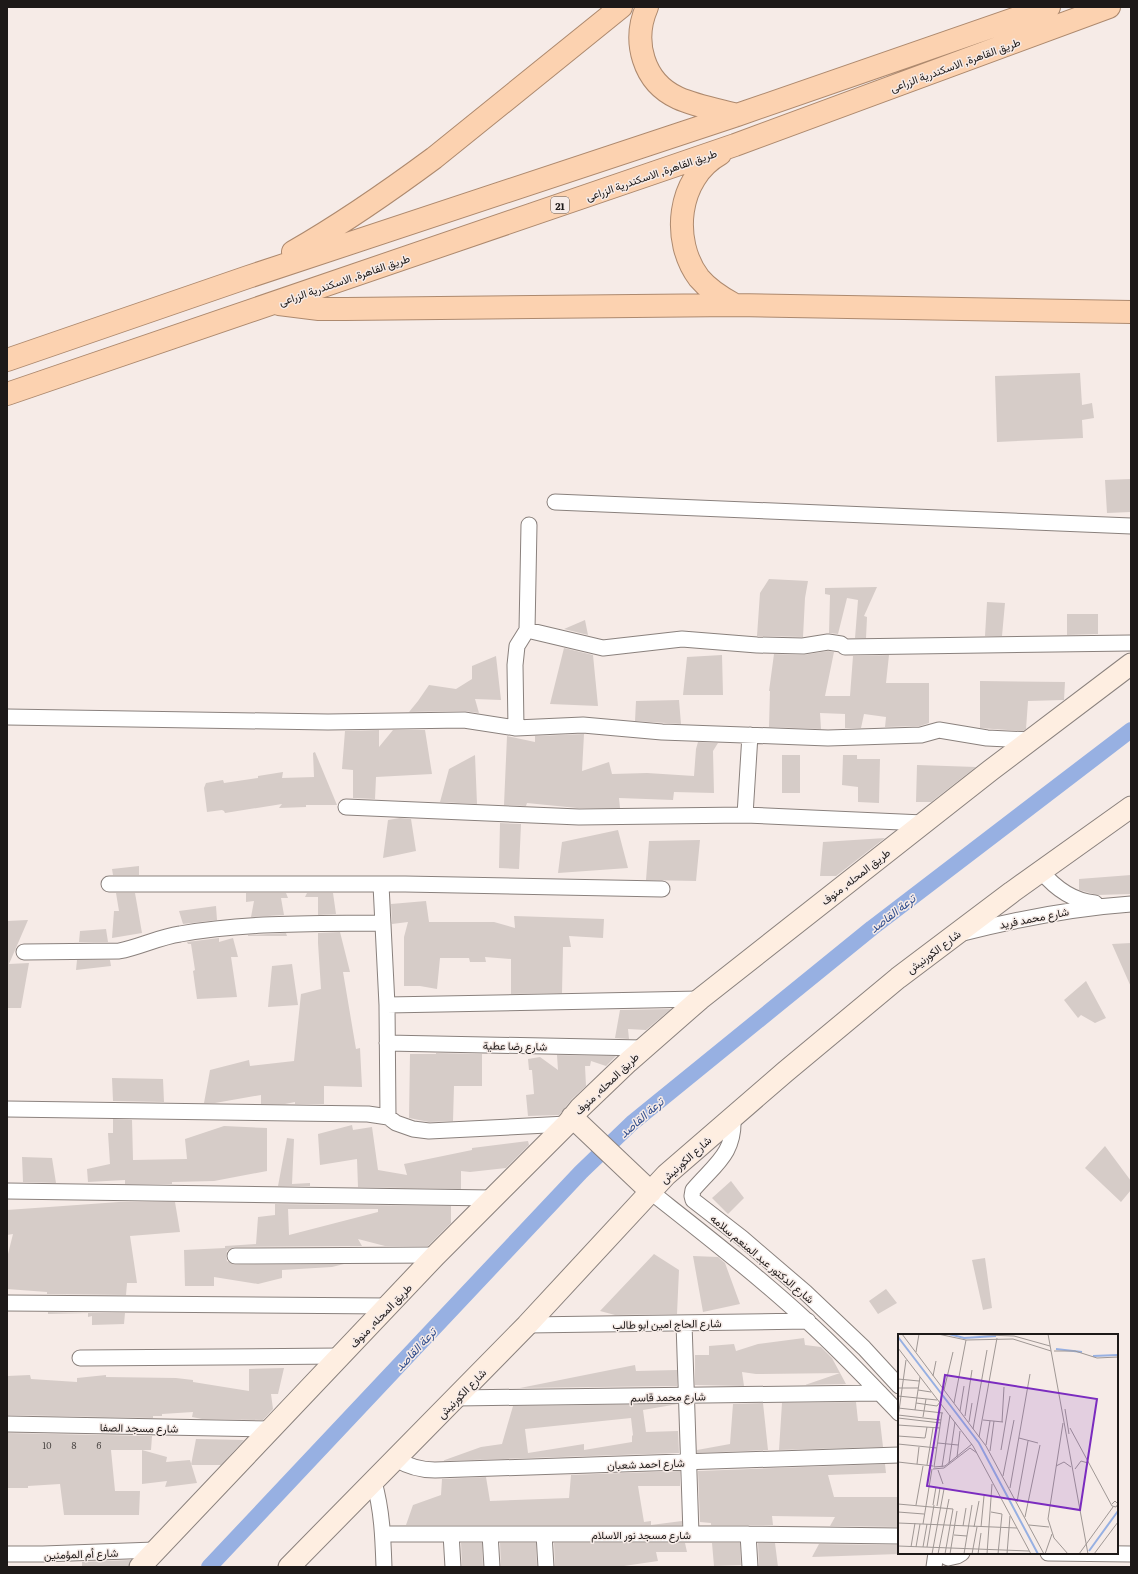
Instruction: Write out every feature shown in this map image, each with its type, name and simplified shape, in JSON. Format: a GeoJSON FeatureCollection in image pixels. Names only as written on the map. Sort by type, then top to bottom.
{"type":"FeatureCollection","features":[{"type":"Feature","properties":{"kind":"highway"},"geometry":{"type":"LineString","coordinates":[[248,277],[325,234],[404,180],[434,158],[621,7]]}},
{"type":"Feature","properties":{"kind":"highway"},"geometry":{"type":"LineString","coordinates":[[647,7],[641,23],[640,38],[642,53],[647,67],[655,79],[666,90],[678,98],[737,115]]}},
{"type":"Feature","properties":{"kind":"highway","name":"طريق القاهرة, الاسكندرية الزراعى"},"geometry":{"type":"LineString","coordinates":[[7,360],[248,277],[737,115],[1049,7]]}},
{"type":"Feature","properties":{"kind":"highway","name":"طريق القاهرة, الاسكندرية الزراعى"},"geometry":{"type":"LineString","coordinates":[[7,394],[735,146],[1110,7]]}},
{"type":"Feature","properties":{"kind":"highway"},"geometry":{"type":"LineString","coordinates":[[735,146],[715,157],[699,172],[688,192],[682,214],[682,237],[688,259],[699,278],[716,294],[735,305]]}},
{"type":"Feature","properties":{"kind":"highway"},"geometry":{"type":"LineString","coordinates":[[275,303],[312,308],[346,309],[735,305],[1131,312]]}},
{"type":"Feature","properties":{"kind":"main road","name":"طريق المحله, منوف"},"geometry":{"type":"LineString","coordinates":[[140,1567],[436,1255],[569,1120],[643,1048],[700,999],[923,823],[1131,664]]}},
{"type":"Feature","properties":{"kind":"main road","name":"شارع الكورنيش"},"geometry":{"type":"LineString","coordinates":[[289,1567],[527,1325],[666,1175],[842,1023],[954,935],[1131,807]]}},
{"type":"Feature","properties":{"kind":"main road"},"geometry":{"type":"LineString","coordinates":[[569,1120],[651,1192]]}},
{"type":"Feature","properties":{"kind":"street"},"geometry":{"type":"LineString","coordinates":[[555,502],[1131,526]]}},
{"type":"Feature","properties":{"kind":"street"},"geometry":{"type":"LineString","coordinates":[[516,728],[515,665],[517,646],[527,630],[529,526]]}},
{"type":"Feature","properties":{"kind":"street"},"geometry":{"type":"LineString","coordinates":[[527,630],[603,648],[682,639],[757,645],[803,646],[828,642],[841,644],[845,647],[1131,643]]}},
{"type":"Feature","properties":{"kind":"street"},"geometry":{"type":"LineString","coordinates":[[7,717],[328,722],[464,720],[516,728],[582,725],[662,732],[844,737],[921,735],[939,730],[987,738],[1031,740]]}},
{"type":"Feature","properties":{"kind":"street"},"geometry":{"type":"LineString","coordinates":[[745,815],[750,735]]}},
{"type":"Feature","properties":{"kind":"street"},"geometry":{"type":"LineString","coordinates":[[346,807],[579,817],[745,815],[923,823]]}},
{"type":"Feature","properties":{"kind":"street","name":"شارع محمد فريد"},"geometry":{"type":"LineString","coordinates":[[1041,871],[1048,880],[1067,894],[1090,903],[1114,906]]}},
{"type":"Feature","properties":{"kind":"street"},"geometry":{"type":"LineString","coordinates":[[109,884],[381,885],[662,889]]}},
{"type":"Feature","properties":{"kind":"street"},"geometry":{"type":"LineString","coordinates":[[381,885],[387,1005],[388,1117]]}},
{"type":"Feature","properties":{"kind":"street","name":"شارع محمد فريد"},"geometry":{"type":"LineString","coordinates":[[954,935],[1002,923],[1082,908],[1131,904]]}},
{"type":"Feature","properties":{"kind":"street"},"geometry":{"type":"LineString","coordinates":[[24,952],[119,951],[134,948],[179,934],[265,925],[383,923]]}},
{"type":"Feature","properties":{"kind":"street"},"geometry":{"type":"LineString","coordinates":[[387,1005],[700,999]]}},
{"type":"Feature","properties":{"kind":"street","name":"شارع رضا عطية"},"geometry":{"type":"LineString","coordinates":[[388,1043],[643,1048]]}},
{"type":"Feature","properties":{"kind":"street"},"geometry":{"type":"LineString","coordinates":[[7,1109],[362,1114],[388,1117],[405,1127],[421,1130],[569,1120]]}},
{"type":"Feature","properties":{"kind":"street","name":"شارع الدكتور عبد المنعم سلامه"},"geometry":{"type":"LineString","coordinates":[[733,1117],[732,1137],[729,1147],[724,1157],[693,1190],[693,1200],[742,1238],[805,1292],[864,1348],[898,1385]]}},
{"type":"Feature","properties":{"kind":"street"},"geometry":{"type":"LineString","coordinates":[[7,1191],[492,1198]]}},
{"type":"Feature","properties":{"kind":"street","name":"شارع الدكتور عبد المنعم سلامه"},"geometry":{"type":"LineString","coordinates":[[651,1192],[728,1253],[808,1321],[898,1412]]}},
{"type":"Feature","properties":{"kind":"street"},"geometry":{"type":"LineString","coordinates":[[235,1256],[436,1255]]}},
{"type":"Feature","properties":{"kind":"street"},"geometry":{"type":"LineString","coordinates":[[7,1303],[388,1306]]}},
{"type":"Feature","properties":{"kind":"street","name":"شارع الحاج امين ابو طالب"},"geometry":{"type":"LineString","coordinates":[[527,1325],[808,1321]]}},
{"type":"Feature","properties":{"kind":"street"},"geometry":{"type":"LineString","coordinates":[[684,1323],[691,1534]]}},
{"type":"Feature","properties":{"kind":"street"},"geometry":{"type":"LineString","coordinates":[[80,1358],[340,1356]]}},
{"type":"Feature","properties":{"kind":"street","name":"شارع محمد قاسم"},"geometry":{"type":"LineString","coordinates":[[455,1398],[880,1393]]}},
{"type":"Feature","properties":{"kind":"street","name":"شارع مسجد الصفا"},"geometry":{"type":"LineString","coordinates":[[7,1424],[271,1429]]}},
{"type":"Feature","properties":{"kind":"street","name":"شارع احمد شعبان"},"geometry":{"type":"LineString","coordinates":[[396,1459],[420,1470],[435,1470],[898,1455]]}},
{"type":"Feature","properties":{"kind":"street"},"geometry":{"type":"LineString","coordinates":[[374,1482],[379,1501],[383,1534],[384,1567]]}},
{"type":"Feature","properties":{"kind":"street","name":"شارع مسجد نور الاسلام"},"geometry":{"type":"LineString","coordinates":[[383,1534],[748,1534],[898,1536]]}},
{"type":"Feature","properties":{"kind":"street"},"geometry":{"type":"LineString","coordinates":[[452,1534],[453,1567]]}},
{"type":"Feature","properties":{"kind":"street"},"geometry":{"type":"LineString","coordinates":[[490,1534],[492,1567]]}},
{"type":"Feature","properties":{"kind":"street"},"geometry":{"type":"LineString","coordinates":[[544,1534],[546,1567]]}},
{"type":"Feature","properties":{"kind":"street"},"geometry":{"type":"LineString","coordinates":[[748,1534],[750,1567]]}},
{"type":"Feature","properties":{"kind":"street","name":"شارع أم المؤمنين"},"geometry":{"type":"LineString","coordinates":[[7,1554],[155,1550]]}},
{"type":"Feature","properties":{"kind":"street"},"geometry":{"type":"LineString","coordinates":[[1118,1554],[1131,1554]]}},
{"type":"Feature","properties":{"kind":"street"},"geometry":{"type":"LineString","coordinates":[[934,1567],[946,1557]]}},
{"type":"Feature","properties":{"kind":"building"},"geometry":{"type":"Polygon","coordinates":[[[1080,373],[1082,405],[1092,403],[1094,418],[1082,420],[1083,438],[997,442],[995,376],[1080,373]]]}},
{"type":"Feature","properties":{"kind":"building"},"geometry":{"type":"Polygon","coordinates":[[[1131,479],[1131,512],[1107,513],[1105,480],[1131,479]]]}},
{"type":"Feature","properties":{"kind":"building"},"geometry":{"type":"Polygon","coordinates":[[[769,579],[808,581],[805,598],[803,637],[757,636],[760,593],[769,579]]]}},
{"type":"Feature","properties":{"kind":"building"},"geometry":{"type":"Polygon","coordinates":[[[877,587],[864,616],[867,617],[866,638],[855,638],[858,600],[847,598],[838,634],[829,633],[830,595],[825,594],[825,588],[877,587]]]}},
{"type":"Feature","properties":{"kind":"building"},"geometry":{"type":"Polygon","coordinates":[[[987,602],[1005,603],[1002,636],[985,636],[987,602]]]}},
{"type":"Feature","properties":{"kind":"building"},"geometry":{"type":"Polygon","coordinates":[[[1067,614],[1098,614],[1098,634],[1067,635],[1067,614]]]}},
{"type":"Feature","properties":{"kind":"building"},"geometry":{"type":"Polygon","coordinates":[[[585,620],[588,635],[564,629],[585,620]]]}},
{"type":"Feature","properties":{"kind":"building"},"geometry":{"type":"Polygon","coordinates":[[[564,648],[593,655],[598,706],[550,704],[564,648]]]}},
{"type":"Feature","properties":{"kind":"building"},"geometry":{"type":"Polygon","coordinates":[[[828,651],[834,652],[825,696],[850,696],[853,656],[889,655],[886,683],[929,683],[929,723],[920,726],[885,727],[886,717],[864,714],[861,728],[845,728],[845,714],[820,713],[821,729],[769,727],[769,691],[774,654],[803,655],[828,651]]]}},
{"type":"Feature","properties":{"kind":"building"},"geometry":{"type":"Polygon","coordinates":[[[722,655],[723,695],[683,695],[687,657],[722,655]]]}},
{"type":"Feature","properties":{"kind":"building"},"geometry":{"type":"Polygon","coordinates":[[[496,656],[501,700],[475,699],[479,713],[464,711],[409,712],[429,685],[456,689],[472,679],[472,666],[496,656]]]}},
{"type":"Feature","properties":{"kind":"building"},"geometry":{"type":"Polygon","coordinates":[[[980,681],[1065,682],[1064,700],[1028,701],[1026,729],[1023,731],[980,728],[980,681]]]}},
{"type":"Feature","properties":{"kind":"building"},"geometry":{"type":"Polygon","coordinates":[[[679,700],[681,724],[635,721],[636,701],[679,700]]]}},
{"type":"Feature","properties":{"kind":"building"},"geometry":{"type":"Polygon","coordinates":[[[379,730],[379,747],[393,730],[425,730],[432,774],[376,777],[375,799],[353,798],[353,770],[342,769],[345,731],[379,730]]]}},
{"type":"Feature","properties":{"kind":"building"},"geometry":{"type":"Polygon","coordinates":[[[584,734],[582,771],[609,762],[612,774],[647,773],[694,776],[698,742],[718,743],[713,751],[714,793],[674,792],[673,800],[619,798],[620,808],[577,808],[527,803],[526,806],[504,805],[507,736],[535,742],[535,736],[584,734]]]}},
{"type":"Feature","properties":{"kind":"building"},"geometry":{"type":"Polygon","coordinates":[[[315,752],[337,805],[306,805],[306,807],[279,808],[282,804],[225,813],[222,810],[207,812],[204,788],[206,783],[223,780],[224,783],[258,778],[258,776],[283,772],[282,778],[314,777],[313,753],[315,752]]]}},
{"type":"Feature","properties":{"kind":"building"},"geometry":{"type":"Polygon","coordinates":[[[475,755],[477,804],[440,802],[449,769],[475,755]]]}},
{"type":"Feature","properties":{"kind":"building"},"geometry":{"type":"Polygon","coordinates":[[[782,755],[800,755],[800,793],[782,793],[782,755]]]}},
{"type":"Feature","properties":{"kind":"building"},"geometry":{"type":"Polygon","coordinates":[[[843,755],[857,755],[857,759],[880,759],[879,803],[858,802],[858,787],[842,785],[843,755]]]}},
{"type":"Feature","properties":{"kind":"building"},"geometry":{"type":"Polygon","coordinates":[[[917,765],[976,767],[931,802],[916,802],[917,765]]]}},
{"type":"Feature","properties":{"kind":"building"},"geometry":{"type":"Polygon","coordinates":[[[400,818],[411,819],[416,851],[383,858],[388,820],[400,818]]]}},
{"type":"Feature","properties":{"kind":"building"},"geometry":{"type":"Polygon","coordinates":[[[500,823],[521,824],[519,869],[499,868],[500,823]]]}},
{"type":"Feature","properties":{"kind":"building"},"geometry":{"type":"Polygon","coordinates":[[[618,830],[628,868],[558,873],[562,842],[618,830]]]}},
{"type":"Feature","properties":{"kind":"building"},"geometry":{"type":"Polygon","coordinates":[[[885,838],[836,876],[820,876],[823,842],[885,838]]]}},
{"type":"Feature","properties":{"kind":"building"},"geometry":{"type":"Polygon","coordinates":[[[700,840],[696,881],[646,880],[649,841],[700,840]]]}},
{"type":"Feature","properties":{"kind":"building"},"geometry":{"type":"Polygon","coordinates":[[[139,866],[139,875],[113,875],[112,869],[139,866]]]}},
{"type":"Feature","properties":{"kind":"building"},"geometry":{"type":"Polygon","coordinates":[[[1131,875],[1131,894],[1097,895],[1079,890],[1079,879],[1131,875]]]}},
{"type":"Feature","properties":{"kind":"building"},"geometry":{"type":"Polygon","coordinates":[[[116,893],[135,893],[142,933],[112,938],[114,911],[119,911],[116,893]]]}},
{"type":"Feature","properties":{"kind":"building"},"geometry":{"type":"Polygon","coordinates":[[[246,893],[286,893],[288,898],[281,898],[284,915],[251,917],[254,901],[246,902],[246,893]]]}},
{"type":"Feature","properties":{"kind":"building"},"geometry":{"type":"Polygon","coordinates":[[[307,893],[333,893],[336,914],[318,915],[318,897],[305,897],[307,893]]]}},
{"type":"Feature","properties":{"kind":"building"},"geometry":{"type":"Polygon","coordinates":[[[426,901],[429,922],[494,922],[515,928],[514,916],[604,919],[603,938],[569,936],[571,947],[563,947],[562,993],[511,994],[511,959],[485,957],[486,962],[470,962],[469,958],[440,958],[437,989],[420,986],[404,986],[404,937],[408,922],[392,924],[391,904],[426,901]]]}},
{"type":"Feature","properties":{"kind":"building"},"geometry":{"type":"Polygon","coordinates":[[[216,906],[217,920],[183,924],[179,911],[216,906]]]}},
{"type":"Feature","properties":{"kind":"building"},"geometry":{"type":"Polygon","coordinates":[[[28,920],[9,964],[29,963],[21,1008],[7,1008],[7,921],[28,920]]]}},
{"type":"Feature","properties":{"kind":"building"},"geometry":{"type":"Polygon","coordinates":[[[106,929],[108,942],[79,942],[80,931],[106,929]]]}},
{"type":"Feature","properties":{"kind":"building"},"geometry":{"type":"Polygon","coordinates":[[[340,932],[350,972],[343,972],[356,1049],[360,1048],[362,1087],[324,1086],[324,1104],[295,1104],[295,1102],[285,1104],[261,1104],[261,1095],[215,1103],[204,1103],[210,1070],[249,1060],[250,1066],[294,1061],[301,994],[321,989],[318,933],[340,932]]]}},
{"type":"Feature","properties":{"kind":"building"},"geometry":{"type":"Polygon","coordinates":[[[286,933],[287,936],[248,936],[248,935],[286,933]]]}},
{"type":"Feature","properties":{"kind":"building"},"geometry":{"type":"Polygon","coordinates":[[[219,938],[219,942],[233,938],[238,957],[231,957],[237,997],[197,999],[191,944],[188,944],[187,942],[219,938]]]}},
{"type":"Feature","properties":{"kind":"building"},"geometry":{"type":"Polygon","coordinates":[[[1131,943],[1131,987],[1112,944],[1131,943]]]}},
{"type":"Feature","properties":{"kind":"building"},"geometry":{"type":"Polygon","coordinates":[[[77,960],[110,960],[111,966],[76,970],[77,960]]]}},
{"type":"Feature","properties":{"kind":"building"},"geometry":{"type":"Polygon","coordinates":[[[292,964],[298,1005],[268,1007],[272,966],[292,964]]]}},
{"type":"Feature","properties":{"kind":"building"},"geometry":{"type":"Polygon","coordinates":[[[1086,981],[1106,1018],[1095,1023],[1081,1015],[1078,1018],[1064,1000],[1086,981]]]}},
{"type":"Feature","properties":{"kind":"building"},"geometry":{"type":"Polygon","coordinates":[[[671,1009],[646,1030],[628,1029],[629,1039],[615,1038],[620,1010],[671,1009]]]}},
{"type":"Feature","properties":{"kind":"building"},"geometry":{"type":"Polygon","coordinates":[[[410,1054],[482,1054],[482,1086],[454,1086],[453,1121],[429,1122],[409,1118],[410,1054]]]}},
{"type":"Feature","properties":{"kind":"building"},"geometry":{"type":"Polygon","coordinates":[[[557,1055],[616,1056],[606,1066],[591,1061],[590,1066],[585,1066],[586,1086],[572,1099],[559,1115],[528,1116],[526,1095],[534,1094],[532,1070],[529,1070],[528,1059],[540,1057],[558,1070],[557,1055]]]}},
{"type":"Feature","properties":{"kind":"building"},"geometry":{"type":"Polygon","coordinates":[[[112,1078],[163,1079],[164,1102],[113,1101],[112,1078]]]}},
{"type":"Feature","properties":{"kind":"building"},"geometry":{"type":"Polygon","coordinates":[[[113,1119],[132,1120],[133,1160],[187,1159],[185,1139],[224,1126],[267,1128],[267,1171],[214,1181],[172,1182],[172,1184],[125,1184],[125,1180],[88,1182],[87,1169],[110,1164],[108,1133],[113,1133],[113,1119]]]}},
{"type":"Feature","properties":{"kind":"building"},"geometry":{"type":"Polygon","coordinates":[[[352,1125],[353,1130],[372,1127],[378,1170],[407,1175],[404,1164],[472,1150],[472,1148],[528,1141],[529,1145],[506,1168],[470,1172],[461,1171],[461,1189],[350,1187],[358,1187],[357,1159],[320,1165],[318,1134],[352,1125]]]}},
{"type":"Feature","properties":{"kind":"building"},"geometry":{"type":"Polygon","coordinates":[[[287,1138],[294,1139],[292,1184],[310,1183],[310,1186],[278,1186],[287,1138]]]}},
{"type":"Feature","properties":{"kind":"building"},"geometry":{"type":"Polygon","coordinates":[[[1105,1146],[1131,1181],[1131,1190],[1121,1202],[1085,1168],[1105,1146]]]}},
{"type":"Feature","properties":{"kind":"building"},"geometry":{"type":"Polygon","coordinates":[[[22,1157],[52,1158],[56,1183],[23,1182],[22,1157]]]}},
{"type":"Feature","properties":{"kind":"building"},"geometry":{"type":"Polygon","coordinates":[[[731,1181],[744,1198],[728,1214],[712,1198],[731,1181]]]}},
{"type":"Feature","properties":{"kind":"building"},"geometry":{"type":"Polygon","coordinates":[[[119,1202],[175,1202],[180,1232],[130,1236],[137,1283],[127,1283],[126,1295],[47,1294],[47,1292],[7,1289],[7,1258],[13,1234],[7,1235],[7,1210],[119,1202]]]}},
{"type":"Feature","properties":{"kind":"building"},"geometry":{"type":"Polygon","coordinates":[[[275,1204],[451,1206],[451,1223],[428,1246],[385,1246],[358,1239],[362,1246],[235,1247],[227,1251],[226,1256],[227,1261],[235,1265],[344,1264],[332,1267],[282,1270],[282,1278],[258,1284],[214,1277],[214,1286],[185,1286],[184,1250],[225,1248],[225,1246],[256,1244],[258,1217],[275,1215],[275,1204]],[[288,1209],[289,1235],[378,1212],[378,1209],[288,1209]]]}},
{"type":"Feature","properties":{"kind":"building"},"geometry":{"type":"Polygon","coordinates":[[[654,1254],[679,1270],[677,1314],[615,1315],[600,1311],[654,1254]]]}},
{"type":"Feature","properties":{"kind":"building"},"geometry":{"type":"Polygon","coordinates":[[[693,1256],[718,1257],[725,1263],[740,1304],[703,1312],[693,1256]]]}},
{"type":"Feature","properties":{"kind":"building"},"geometry":{"type":"Polygon","coordinates":[[[985,1258],[992,1308],[983,1310],[972,1260],[985,1258]]]}},
{"type":"Feature","properties":{"kind":"building"},"geometry":{"type":"Polygon","coordinates":[[[886,1289],[897,1303],[878,1314],[869,1301],[886,1289]]]}},
{"type":"Feature","properties":{"kind":"building"},"geometry":{"type":"Polygon","coordinates":[[[48,1312],[88,1313],[48,1314],[48,1312]]]}},
{"type":"Feature","properties":{"kind":"building"},"geometry":{"type":"Polygon","coordinates":[[[88,1313],[125,1313],[124,1324],[92,1325],[92,1316],[88,1317],[88,1313]]]}},
{"type":"Feature","properties":{"kind":"building"},"geometry":{"type":"Polygon","coordinates":[[[804,1338],[805,1345],[821,1347],[832,1358],[846,1384],[805,1385],[840,1373],[756,1374],[742,1372],[744,1386],[695,1385],[695,1355],[709,1355],[709,1346],[734,1344],[736,1351],[758,1344],[804,1338]]]}},
{"type":"Feature","properties":{"kind":"building"},"geometry":{"type":"Polygon","coordinates":[[[635,1365],[636,1371],[677,1370],[677,1386],[520,1388],[635,1365]]]}},
{"type":"Feature","properties":{"kind":"building"},"geometry":{"type":"Polygon","coordinates":[[[284,1368],[278,1394],[271,1394],[273,1409],[263,1420],[202,1419],[192,1417],[193,1412],[162,1414],[162,1416],[153,1416],[153,1418],[7,1415],[7,1376],[30,1375],[31,1379],[77,1382],[77,1378],[106,1375],[106,1377],[176,1378],[249,1391],[249,1369],[284,1368]]]}},
{"type":"Feature","properties":{"kind":"building"},"geometry":{"type":"Polygon","coordinates":[[[856,1402],[858,1421],[880,1421],[883,1447],[779,1450],[782,1403],[856,1402]]]}},
{"type":"Feature","properties":{"kind":"building"},"geometry":{"type":"Polygon","coordinates":[[[763,1403],[768,1450],[697,1453],[697,1450],[730,1444],[733,1404],[763,1403]]]}},
{"type":"Feature","properties":{"kind":"building"},"geometry":{"type":"Polygon","coordinates":[[[678,1404],[643,1410],[646,1432],[678,1431],[679,1453],[442,1461],[481,1447],[502,1444],[513,1406],[678,1404]],[[631,1418],[525,1429],[528,1453],[584,1444],[584,1450],[632,1442],[633,1435],[631,1418]]]}},
{"type":"Feature","properties":{"kind":"building"},"geometry":{"type":"Polygon","coordinates":[[[7,1433],[152,1436],[151,1450],[111,1450],[115,1491],[140,1491],[139,1515],[64,1515],[60,1484],[28,1486],[28,1488],[7,1488],[7,1433]]]}},
{"type":"Feature","properties":{"kind":"building"},"geometry":{"type":"Polygon","coordinates":[[[196,1439],[244,1440],[221,1465],[191,1465],[196,1439]]]}},
{"type":"Feature","properties":{"kind":"building"},"geometry":{"type":"Polygon","coordinates":[[[142,1450],[167,1457],[166,1462],[190,1460],[197,1483],[165,1487],[167,1481],[142,1484],[142,1450]]]}},
{"type":"Feature","properties":{"kind":"building"},"geometry":{"type":"Polygon","coordinates":[[[885,1464],[886,1473],[828,1475],[834,1497],[898,1497],[898,1527],[830,1526],[835,1517],[772,1516],[773,1525],[711,1525],[711,1523],[700,1522],[698,1471],[885,1464]]]}},
{"type":"Feature","properties":{"kind":"building"},"geometry":{"type":"Polygon","coordinates":[[[680,1471],[680,1486],[638,1486],[644,1522],[651,1521],[651,1525],[406,1525],[413,1505],[441,1495],[442,1479],[486,1477],[490,1501],[569,1498],[571,1475],[539,1476],[680,1471]]]}},
{"type":"Feature","properties":{"kind":"building"},"geometry":{"type":"Polygon","coordinates":[[[682,1521],[682,1525],[651,1525],[682,1521]]]}},
{"type":"Feature","properties":{"kind":"building"},"geometry":{"type":"Polygon","coordinates":[[[461,1543],[482,1543],[483,1567],[462,1567],[461,1543]]]}},
{"type":"Feature","properties":{"kind":"building"},"geometry":{"type":"Polygon","coordinates":[[[500,1543],[536,1543],[537,1567],[501,1567],[500,1543]]]}},
{"type":"Feature","properties":{"kind":"building"},"geometry":{"type":"Polygon","coordinates":[[[554,1543],[685,1543],[687,1552],[656,1552],[658,1561],[617,1567],[555,1567],[554,1543]]]}},
{"type":"Feature","properties":{"kind":"building"},"geometry":{"type":"Polygon","coordinates":[[[712,1543],[740,1543],[741,1565],[714,1566],[712,1543]]]}},
{"type":"Feature","properties":{"kind":"building"},"geometry":{"type":"Polygon","coordinates":[[[758,1543],[775,1543],[778,1567],[759,1567],[758,1543]]]}},
{"type":"Feature","properties":{"kind":"building"},"geometry":{"type":"Polygon","coordinates":[[[819,1544],[898,1545],[899,1554],[812,1557],[819,1544]]]}},
{"type":"Feature","properties":{"kind":"building"},"geometry":{"type":"Polygon","coordinates":[[[131,1560],[128,1567],[82,1567],[82,1562],[131,1560]]]}},
{"type":"Feature","properties":{"kind":"waterway","name":"ترعة القاصد"},"geometry":{"type":"LineString","coordinates":[[209,1567],[581,1172],[632,1123],[872,928],[1131,730]]}}]}
